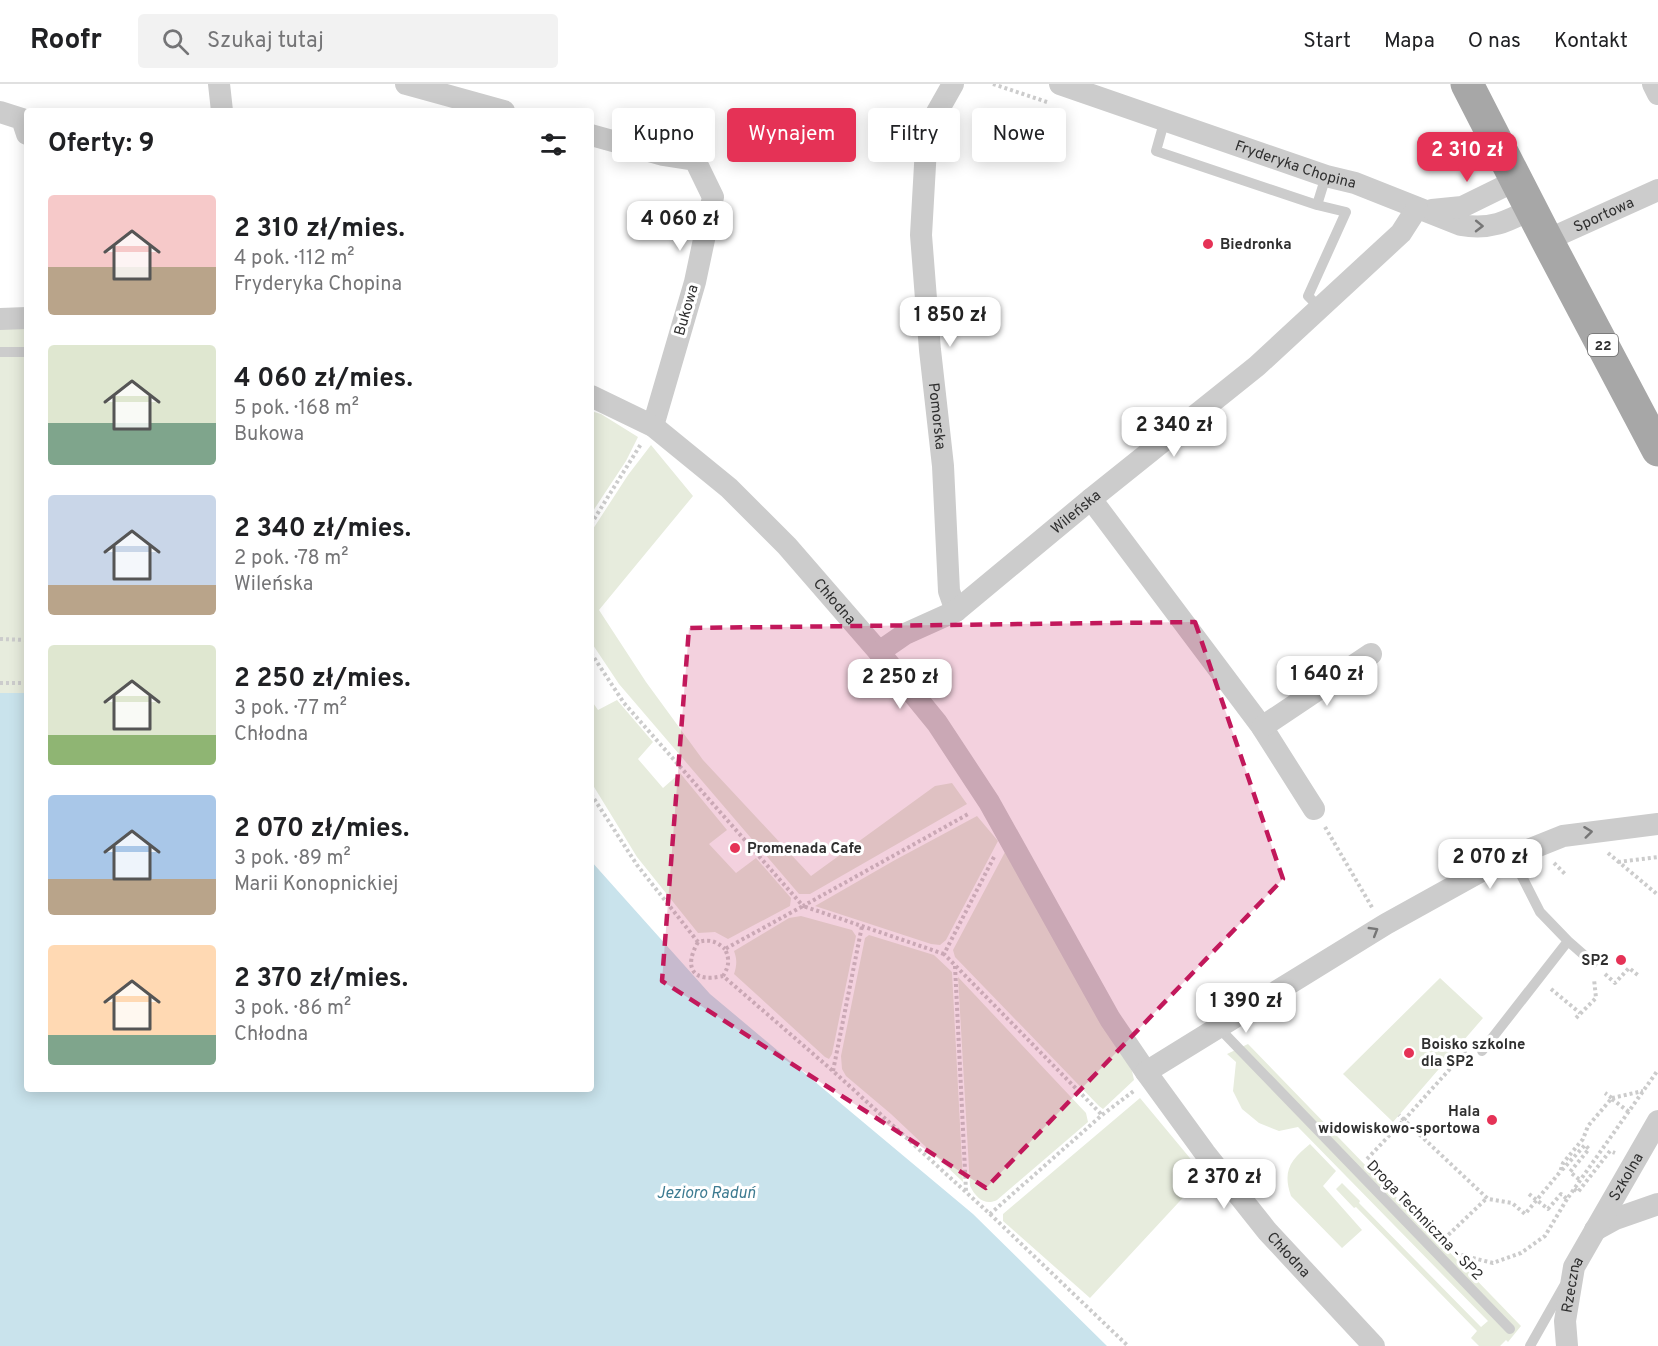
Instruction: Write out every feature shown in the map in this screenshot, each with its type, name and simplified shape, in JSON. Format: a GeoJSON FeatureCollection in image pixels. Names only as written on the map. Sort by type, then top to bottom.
{"type":"FeatureCollection","features":[{"type":"Feature","properties":{"kind":"main road","name":"22"},"geometry":{"type":"LineString","coordinates":[[1467,84],[1658,450]]}},
{"type":"Feature","properties":{"kind":"street"},"geometry":{"type":"LineString","coordinates":[[219,84],[222,108]]}},
{"type":"Feature","properties":{"kind":"street"},"geometry":{"type":"LineString","coordinates":[[406,84],[493,108]]}},
{"type":"Feature","properties":{"kind":"street","name":"Pomorska"},"geometry":{"type":"LineString","coordinates":[[953,84],[927,130],[921,235],[930,350],[943,466],[949,591],[956,611]]}},
{"type":"Feature","properties":{"kind":"street","name":"Fryderyka Chopina"},"geometry":{"type":"LineString","coordinates":[[1060,84],[1326,176],[1355,183],[1461,225],[1492,226],[1532,209]]}},
{"type":"Feature","properties":{"kind":"street"},"geometry":{"type":"LineString","coordinates":[[1653,84],[1658,94]]}},
{"type":"Feature","properties":{"kind":"street"},"geometry":{"type":"LineString","coordinates":[[0,112],[22,119],[24,125]]}},
{"type":"Feature","properties":{"kind":"street","name":"Bukowa"},"geometry":{"type":"LineString","coordinates":[[594,136],[663,155],[695,160],[713,197],[695,282],[649,433]]}},
{"type":"Feature","properties":{"kind":"street"},"geometry":{"type":"LineString","coordinates":[[1421,209],[1462,207],[1517,180]]}},
{"type":"Feature","properties":{"kind":"street","name":"Sportowa"},"geometry":{"type":"LineString","coordinates":[[1547,240],[1658,190]]}},
{"type":"Feature","properties":{"kind":"street","name":"Wileńska"},"geometry":{"type":"LineString","coordinates":[[879,652],[906,634],[956,611],[1257,366],[1401,232],[1421,209]]}},
{"type":"Feature","properties":{"kind":"street"},"geometry":{"type":"LineString","coordinates":[[0,319],[24,318]]}},
{"type":"Feature","properties":{"kind":"street","name":"Chłodna"},"geometry":{"type":"LineString","coordinates":[[594,398],[729,488],[787,546],[879,652],[937,723],[990,802],[1142,1080],[1205,1153],[1267,1231],[1374,1346]]}},
{"type":"Feature","properties":{"kind":"street"},"geometry":{"type":"LineString","coordinates":[[1091,499],[1262,727],[1314,809]]}},
{"type":"Feature","properties":{"kind":"street"},"geometry":{"type":"LineString","coordinates":[[1262,727],[1371,654]]}},
{"type":"Feature","properties":{"kind":"street"},"geometry":{"type":"LineString","coordinates":[[1142,1080],[1218,1027],[1386,924],[1496,863],[1563,836],[1658,824]]}},
{"type":"Feature","properties":{"kind":"street","name":"Szkolna"},"geometry":{"type":"LineString","coordinates":[[1594,1230],[1625,1164],[1658,1121]]}},
{"type":"Feature","properties":{"kind":"street"},"geometry":{"type":"LineString","coordinates":[[1625,1164],[1628,1197],[1632,1202],[1641,1206],[1656,1205]]}},
{"type":"Feature","properties":{"kind":"street"},"geometry":{"type":"LineString","coordinates":[[1594,1230],[1615,1219],[1656,1205]]}},
{"type":"Feature","properties":{"kind":"street","name":"Rzeczna"},"geometry":{"type":"LineString","coordinates":[[1567,1346],[1565,1321],[1574,1268],[1594,1230]]}},
{"type":"Feature","properties":{"kind":"lane"},"geometry":{"type":"LineString","coordinates":[[1165,119],[1156,151],[1317,205],[1346,212],[1308,296],[1320,308]]}},
{"type":"Feature","properties":{"kind":"lane"},"geometry":{"type":"LineString","coordinates":[[1317,205],[1326,176]]}},
{"type":"Feature","properties":{"kind":"lane"},"geometry":{"type":"LineString","coordinates":[[0,352],[24,352]]}},
{"type":"Feature","properties":{"kind":"lane"},"geometry":{"type":"LineString","coordinates":[[1512,857],[1540,912],[1593,963]]}},
{"type":"Feature","properties":{"kind":"lane"},"geometry":{"type":"LineString","coordinates":[[1484,1048],[1568,941]]}},
{"type":"Feature","properties":{"kind":"lane","name":"Droga Techniczna - SP2"},"geometry":{"type":"LineString","coordinates":[[1218,1027],[1510,1329]]}},
{"type":"Feature","properties":{"kind":"lane"},"geometry":{"type":"LineString","coordinates":[[1530,1346],[1574,1268]]}},
{"type":"Feature","properties":{"kind":"path"},"geometry":{"type":"LineString","coordinates":[[594,519],[649,433]]}},
{"type":"Feature","properties":{"kind":"path"},"geometry":{"type":"LineString","coordinates":[[0,639],[24,640]]}},
{"type":"Feature","properties":{"kind":"path"},"geometry":{"type":"LineString","coordinates":[[594,658],[624,703],[803,906],[944,954],[1102,1114]]}},
{"type":"Feature","properties":{"kind":"path"},"geometry":{"type":"LineString","coordinates":[[0,683],[24,683]]}},
{"type":"Feature","properties":{"kind":"path"},"geometry":{"type":"LineString","coordinates":[[594,799],[637,865],[698,942]]}},
{"type":"Feature","properties":{"kind":"path"},"geometry":{"type":"LineString","coordinates":[[725,949],[976,809]]}},
{"type":"Feature","properties":{"kind":"path"},"geometry":{"type":"LineString","coordinates":[[1314,809],[1378,916]]}},
{"type":"Feature","properties":{"kind":"path"},"geometry":{"type":"LineString","coordinates":[[944,954],[997,851]]}},
{"type":"Feature","properties":{"kind":"path"},"geometry":{"type":"LineString","coordinates":[[1605,851],[1658,895]]}},
{"type":"Feature","properties":{"kind":"path"},"geometry":{"type":"LineString","coordinates":[[1560,857],[1552,861],[1566,875]]}},
{"type":"Feature","properties":{"kind":"path"},"geometry":{"type":"LineString","coordinates":[[1618,862],[1658,857]]}},
{"type":"Feature","properties":{"kind":"path"},"geometry":{"type":"LineString","coordinates":[[833,1071],[862,926]]}},
{"type":"Feature","properties":{"kind":"path"},"geometry":{"type":"LineString","coordinates":[[707,940],[717,942],[725,949],[728,967],[723,976],[710,979],[700,977],[692,969],[690,959],[698,942],[707,940]]}},
{"type":"Feature","properties":{"kind":"path"},"geometry":{"type":"LineString","coordinates":[[1593,963],[1615,983],[1629,968],[1639,976]]}},
{"type":"Feature","properties":{"kind":"path"},"geometry":{"type":"LineString","coordinates":[[956,966],[966,1192]]}},
{"type":"Feature","properties":{"kind":"path"},"geometry":{"type":"LineString","coordinates":[[723,976],[833,1071],[966,1192],[1128,1346]]}},
{"type":"Feature","properties":{"kind":"path"},"geometry":{"type":"LineString","coordinates":[[1539,979],[1580,1013]]}},
{"type":"Feature","properties":{"kind":"path"},"geometry":{"type":"LineString","coordinates":[[1576,1018],[1596,998]]}},
{"type":"Feature","properties":{"kind":"path"},"geometry":{"type":"LineString","coordinates":[[1368,1158],[1478,1037],[1484,1048]]}},
{"type":"Feature","properties":{"kind":"path"},"geometry":{"type":"LineString","coordinates":[[1453,1247],[1461,1255],[1493,1263],[1521,1253],[1545,1236],[1567,1199],[1658,1070]]}},
{"type":"Feature","properties":{"kind":"path"},"geometry":{"type":"LineString","coordinates":[[990,1214],[1142,1080]]}},
{"type":"Feature","properties":{"kind":"path"},"geometry":{"type":"LineString","coordinates":[[1560,1172],[1563,1163],[1583,1139],[1588,1126],[1612,1098],[1643,1091]]}},
{"type":"Feature","properties":{"kind":"path"},"geometry":{"type":"LineString","coordinates":[[1605,1093],[1629,1112]]}},
{"type":"Feature","properties":{"kind":"path"},"geometry":{"type":"LineString","coordinates":[[1399,1115],[1487,1198],[1512,1203],[1525,1214],[1585,1145],[1589,1149],[1570,1172],[1580,1180]]}},
{"type":"Feature","properties":{"kind":"path"},"geometry":{"type":"LineString","coordinates":[[1360,1150],[1376,1166]]}},
{"type":"Feature","properties":{"kind":"path"},"geometry":{"type":"LineString","coordinates":[[1574,1189],[1578,1192],[1610,1151],[1625,1164]]}},
{"type":"Feature","properties":{"kind":"path"},"geometry":{"type":"LineString","coordinates":[[1529,1194],[1548,1209],[1561,1194],[1567,1199]]}},
{"type":"Feature","properties":{"kind":"path"},"geometry":{"type":"LineString","coordinates":[[1437,1231],[1444,1239],[1487,1198]]}},
{"type":"Feature","properties":{"kind":"highlighted area"},"geometry":{"type":"Polygon","coordinates":[[[1195,622],[1283,879],[986,1188],[662,981],[689,628],[1195,622]]]}},
{"type":"Feature","properties":{"kind":"shaded area"},"geometry":{"type":"Polygon","coordinates":[[[0,319],[24,319],[24,695],[0,696],[0,319]]]}},
{"type":"Feature","properties":{"kind":"shaded area"},"geometry":{"type":"Polygon","coordinates":[[[594,412],[638,437],[626,461],[594,509],[594,412]]]}},
{"type":"Feature","properties":{"kind":"shaded area"},"geometry":{"type":"Polygon","coordinates":[[[651,445],[693,496],[599,610],[646,682],[703,760],[811,876],[935,786],[952,783],[967,804],[810,894],[799,894],[619,684],[594,646],[594,527],[628,475],[651,445]]]}},
{"type":"Feature","properties":{"kind":"shaded area"},"geometry":{"type":"Polygon","coordinates":[[[617,700],[653,742],[638,759],[663,788],[680,773],[727,830],[709,844],[736,873],[756,858],[791,898],[790,906],[728,939],[715,932],[698,933],[637,857],[594,787],[594,704],[598,710],[617,700]]]}},
{"type":"Feature","properties":{"kind":"shaded area"},"geometry":{"type":"Polygon","coordinates":[[[977,816],[998,841],[946,940],[940,945],[815,906],[895,860],[977,816]]]}},
{"type":"Feature","properties":{"kind":"shaded area"},"geometry":{"type":"Polygon","coordinates":[[[1005,852],[1132,1071],[1134,1080],[1103,1109],[955,957],[953,950],[1005,852]]]}},
{"type":"Feature","properties":{"kind":"shaded area"},"geometry":{"type":"Polygon","coordinates":[[[801,916],[852,930],[856,936],[832,1054],[829,1059],[734,974],[736,957],[734,951],[789,918],[801,916]]]}},
{"type":"Feature","properties":{"kind":"shaded area"},"geometry":{"type":"Polygon","coordinates":[[[869,935],[934,955],[952,972],[963,1182],[891,1114],[846,1076],[842,1069],[841,1056],[865,938],[869,935]]]}},
{"type":"Feature","properties":{"kind":"shaded area"},"geometry":{"type":"Polygon","coordinates":[[[958,977],[1086,1113],[1088,1122],[993,1202],[981,1200],[970,1186],[958,977]]]}},
{"type":"Feature","properties":{"kind":"shaded area","name":"Boisko szkolne dla SP2"},"geometry":{"type":"Polygon","coordinates":[[[1440,978],[1483,1018],[1393,1122],[1343,1074],[1440,978]]]}},
{"type":"Feature","properties":{"kind":"shaded area"},"geometry":{"type":"Polygon","coordinates":[[[1248,1044],[1521,1326],[1508,1342],[1506,1340],[1500,1346],[1479,1346],[1471,1338],[1477,1331],[1336,1189],[1342,1183],[1481,1327],[1488,1321],[1298,1127],[1279,1131],[1259,1123],[1242,1109],[1233,1091],[1236,1062],[1227,1054],[1248,1044]]]}},
{"type":"Feature","properties":{"kind":"shaded area"},"geometry":{"type":"Polygon","coordinates":[[[1140,1098],[1204,1175],[1090,1298],[1003,1221],[1003,1214],[1140,1098]]]}},
{"type":"Feature","properties":{"kind":"shaded area"},"geometry":{"type":"Polygon","coordinates":[[[1310,1144],[1336,1171],[1323,1186],[1362,1230],[1342,1248],[1291,1196],[1288,1187],[1290,1166],[1310,1144]]]}},
{"type":"Feature","properties":{"kind":"water","name":"Jezioro Raduń"},"geometry":{"type":"Polygon","coordinates":[[[0,693],[24,693],[24,1092],[594,1092],[594,864],[710,994],[973,1214],[1107,1346],[0,1346],[0,693]]]}},
{"type":"Feature","properties":{"kind":"place","name":"Biedronka"},"geometry":{"type":"Point","coordinates":[1208,244]}},
{"type":"Feature","properties":{"kind":"place","name":"Promenada Cafe"},"geometry":{"type":"Point","coordinates":[735,848]}},
{"type":"Feature","properties":{"kind":"place","name":"SP2"},"geometry":{"type":"Point","coordinates":[1621,960]}},
{"type":"Feature","properties":{"kind":"place","name":"Boisko szkolne dla SP2"},"geometry":{"type":"Point","coordinates":[1409,1053]}},
{"type":"Feature","properties":{"kind":"place","name":"Hala widowiskowo-sportowa"},"geometry":{"type":"Point","coordinates":[1492,1120]}}]}
